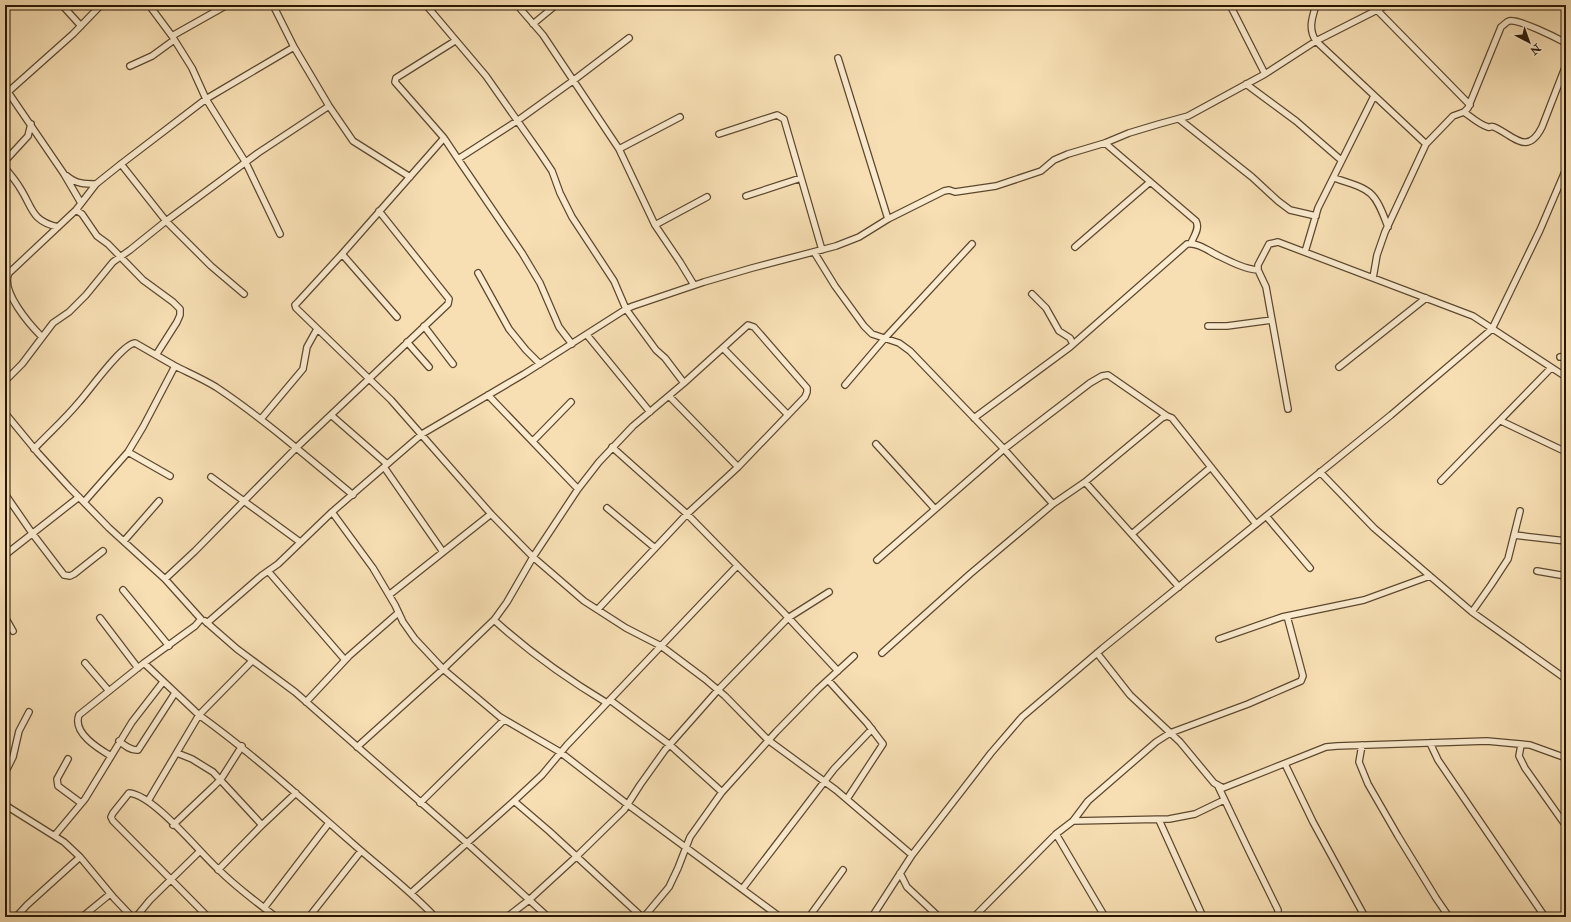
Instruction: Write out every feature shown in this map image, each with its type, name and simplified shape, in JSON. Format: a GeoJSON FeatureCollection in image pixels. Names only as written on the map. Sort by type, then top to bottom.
{"type":"FeatureCollection","features":[{"type":"Feature","properties":{"kind":"street"},"geometry":{"type":"LineString","coordinates":[[62,5],[81,26]]}},
{"type":"Feature","properties":{"kind":"street"},"geometry":{"type":"LineString","coordinates":[[81,203],[31,124],[6,92],[81,26],[101,5]]}},
{"type":"Feature","properties":{"kind":"street"},"geometry":{"type":"LineString","coordinates":[[149,5],[173,38],[192,68],[206,99],[246,163],[280,234]]}},
{"type":"Feature","properties":{"kind":"street"},"geometry":{"type":"LineString","coordinates":[[130,66],[152,56],[173,38],[227,5]]}},
{"type":"Feature","properties":{"kind":"street"},"geometry":{"type":"LineString","coordinates":[[273,5],[294,47],[329,106],[353,141],[410,177]]}},
{"type":"Feature","properties":{"kind":"street"},"geometry":{"type":"LineString","coordinates":[[426,5],[486,76],[552,171],[560,193],[572,217],[614,280],[626,309],[656,350],[665,358],[684,383]]}},
{"type":"Feature","properties":{"kind":"street"},"geometry":{"type":"LineString","coordinates":[[517,5],[533,24],[574,80],[619,149],[655,225],[694,285]]}},
{"type":"Feature","properties":{"kind":"street"},"geometry":{"type":"LineString","coordinates":[[533,24],[556,5]]}},
{"type":"Feature","properties":{"kind":"street"},"geometry":{"type":"LineString","coordinates":[[1230,5],[1265,74]]}},
{"type":"Feature","properties":{"kind":"street"},"geometry":{"type":"LineString","coordinates":[[1316,5],[1311,24],[1311,34],[1316,41],[1426,144]]}},
{"type":"Feature","properties":{"kind":"street"},"geometry":{"type":"LineString","coordinates":[[207,623],[278,564],[332,512],[422,434],[540,364],[626,309],[694,285],[822,250],[859,237],[888,219],[944,191],[949,190],[955,192],[996,186],[1041,171],[1054,160],[1068,154],[1105,143],[1129,133],[1188,116],[1265,74],[1316,41],[1387,5]]}},
{"type":"Feature","properties":{"kind":"street"},"geometry":{"type":"LineString","coordinates":[[1377,10],[1470,105]]}},
{"type":"Feature","properties":{"kind":"street"},"geometry":{"type":"LineString","coordinates":[[1373,278],[1377,255],[1388,227],[1426,144],[1452,116],[1464,112],[1470,105],[1501,27],[1510,21],[1529,26],[1566,42]]}},
{"type":"Feature","properties":{"kind":"street"},"geometry":{"type":"LineString","coordinates":[[458,159],[517,121],[629,38]]}},
{"type":"Feature","properties":{"kind":"street"},"geometry":{"type":"LineString","coordinates":[[455,41],[395,80],[444,138],[522,253],[546,295],[559,327],[572,344]]}},
{"type":"Feature","properties":{"kind":"street"},"geometry":{"type":"LineString","coordinates":[[42,338],[20,314],[12,301],[6,287],[6,275],[76,210],[96,184],[121,164],[206,99],[294,47]]}},
{"type":"Feature","properties":{"kind":"street"},"geometry":{"type":"LineString","coordinates":[[838,58],[888,219]]}},
{"type":"Feature","properties":{"kind":"street"},"geometry":{"type":"LineString","coordinates":[[1464,112],[1487,127],[1495,127],[1516,141],[1524,142],[1532,140],[1538,136],[1566,65]]}},
{"type":"Feature","properties":{"kind":"street"},"geometry":{"type":"LineString","coordinates":[[1246,84],[1296,120],[1342,160]]}},
{"type":"Feature","properties":{"kind":"street"},"geometry":{"type":"LineString","coordinates":[[1305,252],[1318,208],[1374,96]]}},
{"type":"Feature","properties":{"kind":"street"},"geometry":{"type":"LineString","coordinates":[[5,381],[22,364],[53,323],[69,312],[86,295],[113,262],[120,256],[246,163],[329,106]]}},
{"type":"Feature","properties":{"kind":"street"},"geometry":{"type":"LineString","coordinates":[[719,134],[777,115],[779,115],[786,122],[822,250]]}},
{"type":"Feature","properties":{"kind":"street"},"geometry":{"type":"LineString","coordinates":[[619,149],[680,117]]}},
{"type":"Feature","properties":{"kind":"street"},"geometry":{"type":"LineString","coordinates":[[1180,119],[1252,177],[1290,210],[1316,216]]}},
{"type":"Feature","properties":{"kind":"street"},"geometry":{"type":"LineString","coordinates":[[5,161],[28,136],[31,124]]}},
{"type":"Feature","properties":{"kind":"street"},"geometry":{"type":"LineString","coordinates":[[28,136],[38,135]]}},
{"type":"Feature","properties":{"kind":"street"},"geometry":{"type":"LineString","coordinates":[[444,138],[295,305],[296,308],[391,400],[491,514],[533,557],[584,601],[626,628],[661,646],[718,690],[768,740],[847,799],[912,855]]}},
{"type":"Feature","properties":{"kind":"street"},"geometry":{"type":"LineString","coordinates":[[974,418],[1073,344],[1187,244],[1191,243],[1198,224],[1196,221],[1105,143]]}},
{"type":"Feature","properties":{"kind":"street"},"geometry":{"type":"LineString","coordinates":[[121,164],[166,221],[211,266],[244,294]]}},
{"type":"Feature","properties":{"kind":"street"},"geometry":{"type":"LineString","coordinates":[[5,168],[21,188],[28,204],[39,219],[47,225],[58,227]]}},
{"type":"Feature","properties":{"kind":"street"},"geometry":{"type":"LineString","coordinates":[[872,917],[912,855],[1022,717],[1097,653],[1391,415],[1492,329],[1540,230],[1566,169]]}},
{"type":"Feature","properties":{"kind":"street"},"geometry":{"type":"LineString","coordinates":[[64,174],[75,182],[96,184]]}},
{"type":"Feature","properties":{"kind":"street"},"geometry":{"type":"LineString","coordinates":[[746,196],[801,178]]}},
{"type":"Feature","properties":{"kind":"street"},"geometry":{"type":"LineString","coordinates":[[1334,178],[1368,190],[1376,198],[1388,227]]}},
{"type":"Feature","properties":{"kind":"street"},"geometry":{"type":"LineString","coordinates":[[1075,246],[1150,182]]}},
{"type":"Feature","properties":{"kind":"street"},"geometry":{"type":"LineString","coordinates":[[655,225],[707,197]]}},
{"type":"Feature","properties":{"kind":"street"},"geometry":{"type":"LineString","coordinates":[[76,210],[82,214],[97,236],[120,256],[143,280],[173,302],[181,312],[177,322],[156,355]]}},
{"type":"Feature","properties":{"kind":"street"},"geometry":{"type":"LineString","coordinates":[[165,579],[368,378],[446,306],[450,299],[379,211]]}},
{"type":"Feature","properties":{"kind":"street"},"geometry":{"type":"LineString","coordinates":[[1288,409],[1266,287],[1258,270],[1258,266],[1269,244],[1274,242],[1278,242],[1305,252],[1473,316],[1566,377]]}},
{"type":"Feature","properties":{"kind":"street"},"geometry":{"type":"LineString","coordinates":[[1191,243],[1249,269],[1258,270]]}},
{"type":"Feature","properties":{"kind":"street"},"geometry":{"type":"LineString","coordinates":[[845,384],[885,338],[972,244]]}},
{"type":"Feature","properties":{"kind":"street"},"geometry":{"type":"LineString","coordinates":[[814,252],[835,286],[864,326],[872,334],[899,343],[910,351],[1004,449],[1052,504]]}},
{"type":"Feature","properties":{"kind":"street"},"geometry":{"type":"LineString","coordinates":[[342,254],[397,317]]}},
{"type":"Feature","properties":{"kind":"street"},"geometry":{"type":"LineString","coordinates":[[478,273],[509,330],[540,364]]}},
{"type":"Feature","properties":{"kind":"street"},"geometry":{"type":"LineString","coordinates":[[1032,294],[1046,308],[1059,331],[1070,338],[1073,344]]}},
{"type":"Feature","properties":{"kind":"street"},"geometry":{"type":"LineString","coordinates":[[1339,368],[1426,298]]}},
{"type":"Feature","properties":{"kind":"street"},"geometry":{"type":"LineString","coordinates":[[1208,326],[1226,326],[1272,320]]}},
{"type":"Feature","properties":{"kind":"street"},"geometry":{"type":"LineString","coordinates":[[357,747],[443,669],[494,620],[507,602],[533,557],[578,489],[612,447],[632,426],[670,396],[748,325],[754,327],[807,388],[805,397],[738,467],[687,514],[598,609]]}},
{"type":"Feature","properties":{"kind":"street"},"geometry":{"type":"LineString","coordinates":[[424,326],[452,364]]}},
{"type":"Feature","properties":{"kind":"street"},"geometry":{"type":"LineString","coordinates":[[261,419],[303,369],[307,347],[317,329]]}},
{"type":"Feature","properties":{"kind":"street"},"geometry":{"type":"LineString","coordinates":[[587,335],[650,412]]}},
{"type":"Feature","properties":{"kind":"street"},"geometry":{"type":"LineString","coordinates":[[407,342],[429,368]]}},
{"type":"Feature","properties":{"kind":"street"},"geometry":{"type":"LineString","coordinates":[[34,449],[79,403],[102,372],[128,345],[135,343],[215,387],[261,419],[353,494]]}},
{"type":"Feature","properties":{"kind":"street"},"geometry":{"type":"LineString","coordinates":[[723,348],[788,415]]}},
{"type":"Feature","properties":{"kind":"street"},"geometry":{"type":"LineString","coordinates":[[84,502],[128,452],[175,366]]}},
{"type":"Feature","properties":{"kind":"street"},"geometry":{"type":"LineString","coordinates":[[1441,481],[1551,368]]}},
{"type":"Feature","properties":{"kind":"street"},"geometry":{"type":"LineString","coordinates":[[877,560],[1004,449],[1090,383],[1105,375],[1108,375],[1172,418],[1256,524]]}},
{"type":"Feature","properties":{"kind":"street"},"geometry":{"type":"LineString","coordinates":[[488,395],[578,489]]}},
{"type":"Feature","properties":{"kind":"street"},"geometry":{"type":"LineString","coordinates":[[670,396],[738,467]]}},
{"type":"Feature","properties":{"kind":"street"},"geometry":{"type":"LineString","coordinates":[[533,441],[571,402]]}},
{"type":"Feature","properties":{"kind":"street"},"geometry":{"type":"LineString","coordinates":[[5,413],[34,449],[79,497],[165,579],[201,619],[252,661],[306,702],[548,917]]}},
{"type":"Feature","properties":{"kind":"street"},"geometry":{"type":"LineString","coordinates":[[331,415],[385,466],[443,552]]}},
{"type":"Feature","properties":{"kind":"street"},"geometry":{"type":"LineString","coordinates":[[882,653],[970,574],[1052,504],[1085,482],[1162,418],[1167,416]]}},
{"type":"Feature","properties":{"kind":"street"},"geometry":{"type":"LineString","coordinates":[[1501,421],[1562,450]]}},
{"type":"Feature","properties":{"kind":"street"},"geometry":{"type":"LineString","coordinates":[[876,444],[935,509]]}},
{"type":"Feature","properties":{"kind":"street"},"geometry":{"type":"LineString","coordinates":[[612,447],[687,514],[838,671]]}},
{"type":"Feature","properties":{"kind":"street"},"geometry":{"type":"LineString","coordinates":[[128,452],[170,476]]}},
{"type":"Feature","properties":{"kind":"street"},"geometry":{"type":"LineString","coordinates":[[1133,533],[1211,467]]}},
{"type":"Feature","properties":{"kind":"street"},"geometry":{"type":"LineString","coordinates":[[1320,472],[1374,528],[1472,612],[1566,679]]}},
{"type":"Feature","properties":{"kind":"street"},"geometry":{"type":"LineString","coordinates":[[210,477],[244,500],[300,542]]}},
{"type":"Feature","properties":{"kind":"street"},"geometry":{"type":"LineString","coordinates":[[1085,482],[1133,533],[1179,587]]}},
{"type":"Feature","properties":{"kind":"street"},"geometry":{"type":"LineString","coordinates":[[5,494],[32,534],[64,575],[70,576],[74,574],[103,551]]}},
{"type":"Feature","properties":{"kind":"street"},"geometry":{"type":"LineString","coordinates":[[5,555],[79,497]]}},
{"type":"Feature","properties":{"kind":"street"},"geometry":{"type":"LineString","coordinates":[[124,541],[158,501]]}},
{"type":"Feature","properties":{"kind":"street"},"geometry":{"type":"LineString","coordinates":[[607,508],[655,548]]}},
{"type":"Feature","properties":{"kind":"street"},"geometry":{"type":"LineString","coordinates":[[1472,612],[1508,559],[1520,511]]}},
{"type":"Feature","properties":{"kind":"street"},"geometry":{"type":"LineString","coordinates":[[332,512],[373,568],[398,613],[415,639],[443,669],[504,720],[560,752],[627,804],[743,888],[780,917]]}},
{"type":"Feature","properties":{"kind":"street"},"geometry":{"type":"LineString","coordinates":[[389,595],[491,514]]}},
{"type":"Feature","properties":{"kind":"street"},"geometry":{"type":"LineString","coordinates":[[1266,516],[1310,568]]}},
{"type":"Feature","properties":{"kind":"street"},"geometry":{"type":"LineString","coordinates":[[1514,535],[1566,541]]}},
{"type":"Feature","properties":{"kind":"street"},"geometry":{"type":"LineString","coordinates":[[411,893],[542,774],[560,752],[737,566]]}},
{"type":"Feature","properties":{"kind":"street"},"geometry":{"type":"LineString","coordinates":[[268,571],[345,660]]}},
{"type":"Feature","properties":{"kind":"street"},"geometry":{"type":"LineString","coordinates":[[1537,571],[1566,576]]}},
{"type":"Feature","properties":{"kind":"street"},"geometry":{"type":"LineString","coordinates":[[1219,639],[1287,616],[1364,600],[1430,576]]}},
{"type":"Feature","properties":{"kind":"street"},"geometry":{"type":"LineString","coordinates":[[123,590],[169,646]]}},
{"type":"Feature","properties":{"kind":"street"},"geometry":{"type":"LineString","coordinates":[[507,917],[529,900],[624,810],[640,785],[670,745],[718,690],[788,618],[828,592]]}},
{"type":"Feature","properties":{"kind":"street"},"geometry":{"type":"LineString","coordinates":[[306,702],[345,660],[398,613]]}},
{"type":"Feature","properties":{"kind":"street"},"geometry":{"type":"LineString","coordinates":[[974,917],[1056,834],[1073,821],[1088,801],[1156,742],[1170,733],[1248,704],[1301,681],[1303,676],[1287,616]]}},
{"type":"Feature","properties":{"kind":"street"},"geometry":{"type":"LineString","coordinates":[[5,617],[13,631]]}},
{"type":"Feature","properties":{"kind":"street"},"geometry":{"type":"LineString","coordinates":[[100,618],[138,668]]}},
{"type":"Feature","properties":{"kind":"street"},"geometry":{"type":"LineString","coordinates":[[111,756],[87,739],[81,731],[77,719],[79,715],[144,663],[195,626],[201,619]]}},
{"type":"Feature","properties":{"kind":"street"},"geometry":{"type":"LineString","coordinates":[[494,620],[518,642],[584,689],[608,702],[670,745],[722,792]]}},
{"type":"Feature","properties":{"kind":"street"},"geometry":{"type":"LineString","coordinates":[[1097,653],[1130,695],[1190,753],[1214,783],[1223,788],[1230,787],[1326,747],[1487,741],[1530,745],[1566,758]]}},
{"type":"Feature","properties":{"kind":"street"},"geometry":{"type":"LineString","coordinates":[[514,801],[646,916],[669,887],[690,837],[722,792],[768,740],[854,656]]}},
{"type":"Feature","properties":{"kind":"street"},"geometry":{"type":"LineString","coordinates":[[148,801],[199,715],[252,661]]}},
{"type":"Feature","properties":{"kind":"street"},"geometry":{"type":"LineString","coordinates":[[85,663],[109,691]]}},
{"type":"Feature","properties":{"kind":"street"},"geometry":{"type":"LineString","coordinates":[[144,663],[199,715],[242,746],[411,893],[435,917]]}},
{"type":"Feature","properties":{"kind":"street"},"geometry":{"type":"LineString","coordinates":[[828,680],[872,729],[883,745],[847,799]]}},
{"type":"Feature","properties":{"kind":"street"},"geometry":{"type":"LineString","coordinates":[[55,835],[81,803],[132,722],[164,682]]}},
{"type":"Feature","properties":{"kind":"street"},"geometry":{"type":"LineString","coordinates":[[119,741],[128,747],[138,750],[175,693]]}},
{"type":"Feature","properties":{"kind":"street"},"geometry":{"type":"LineString","coordinates":[[5,773],[13,757],[19,731],[29,712]]}},
{"type":"Feature","properties":{"kind":"street"},"geometry":{"type":"LineString","coordinates":[[420,803],[504,720]]}},
{"type":"Feature","properties":{"kind":"street"},"geometry":{"type":"LineString","coordinates":[[743,888],[834,769],[872,729]]}},
{"type":"Feature","properties":{"kind":"street"},"geometry":{"type":"LineString","coordinates":[[1430,743],[1438,760],[1545,917]]}},
{"type":"Feature","properties":{"kind":"street"},"geometry":{"type":"LineString","coordinates":[[1362,745],[1359,762],[1368,784],[1428,886],[1450,917]]}},
{"type":"Feature","properties":{"kind":"street"},"geometry":{"type":"LineString","coordinates":[[1521,745],[1519,756],[1525,768],[1566,826]]}},
{"type":"Feature","properties":{"kind":"street"},"geometry":{"type":"LineString","coordinates":[[173,825],[221,779],[242,746]]}},
{"type":"Feature","properties":{"kind":"street"},"geometry":{"type":"LineString","coordinates":[[177,753],[192,759],[213,772],[262,825]]}},
{"type":"Feature","properties":{"kind":"street"},"geometry":{"type":"LineString","coordinates":[[68,759],[56,782],[58,786],[81,803]]}},
{"type":"Feature","properties":{"kind":"street"},"geometry":{"type":"LineString","coordinates":[[1285,764],[1313,822],[1365,917]]}},
{"type":"Feature","properties":{"kind":"street"},"geometry":{"type":"LineString","coordinates":[[1218,786],[1278,910],[1278,916],[1272,917]]}},
{"type":"Feature","properties":{"kind":"street"},"geometry":{"type":"LineString","coordinates":[[208,917],[113,821],[111,817],[129,793],[136,794],[148,801],[218,870],[276,917]]}},
{"type":"Feature","properties":{"kind":"street"},"geometry":{"type":"LineString","coordinates":[[218,870],[296,793]]}},
{"type":"Feature","properties":{"kind":"street"},"geometry":{"type":"LineString","coordinates":[[1073,821],[1118,819],[1159,820],[1195,814],[1224,800]]}},
{"type":"Feature","properties":{"kind":"street"},"geometry":{"type":"LineString","coordinates":[[5,805],[55,835],[80,857],[110,894],[132,917]]}},
{"type":"Feature","properties":{"kind":"street"},"geometry":{"type":"LineString","coordinates":[[1159,820],[1203,917]]}},
{"type":"Feature","properties":{"kind":"street"},"geometry":{"type":"LineString","coordinates":[[264,908],[329,823]]}},
{"type":"Feature","properties":{"kind":"street"},"geometry":{"type":"LineString","coordinates":[[1056,834],[1105,917]]}},
{"type":"Feature","properties":{"kind":"street"},"geometry":{"type":"LineString","coordinates":[[136,917],[150,900],[200,851]]}},
{"type":"Feature","properties":{"kind":"street"},"geometry":{"type":"LineString","coordinates":[[309,917],[361,851]]}},
{"type":"Feature","properties":{"kind":"street"},"geometry":{"type":"LineString","coordinates":[[16,917],[27,905],[80,857]]}},
{"type":"Feature","properties":{"kind":"street"},"geometry":{"type":"LineString","coordinates":[[808,917],[843,870]]}},
{"type":"Feature","properties":{"kind":"street"},"geometry":{"type":"LineString","coordinates":[[900,873],[907,887],[939,917]]}},
{"type":"Feature","properties":{"kind":"street"},"geometry":{"type":"LineString","coordinates":[[82,917],[110,894]]}}]}
